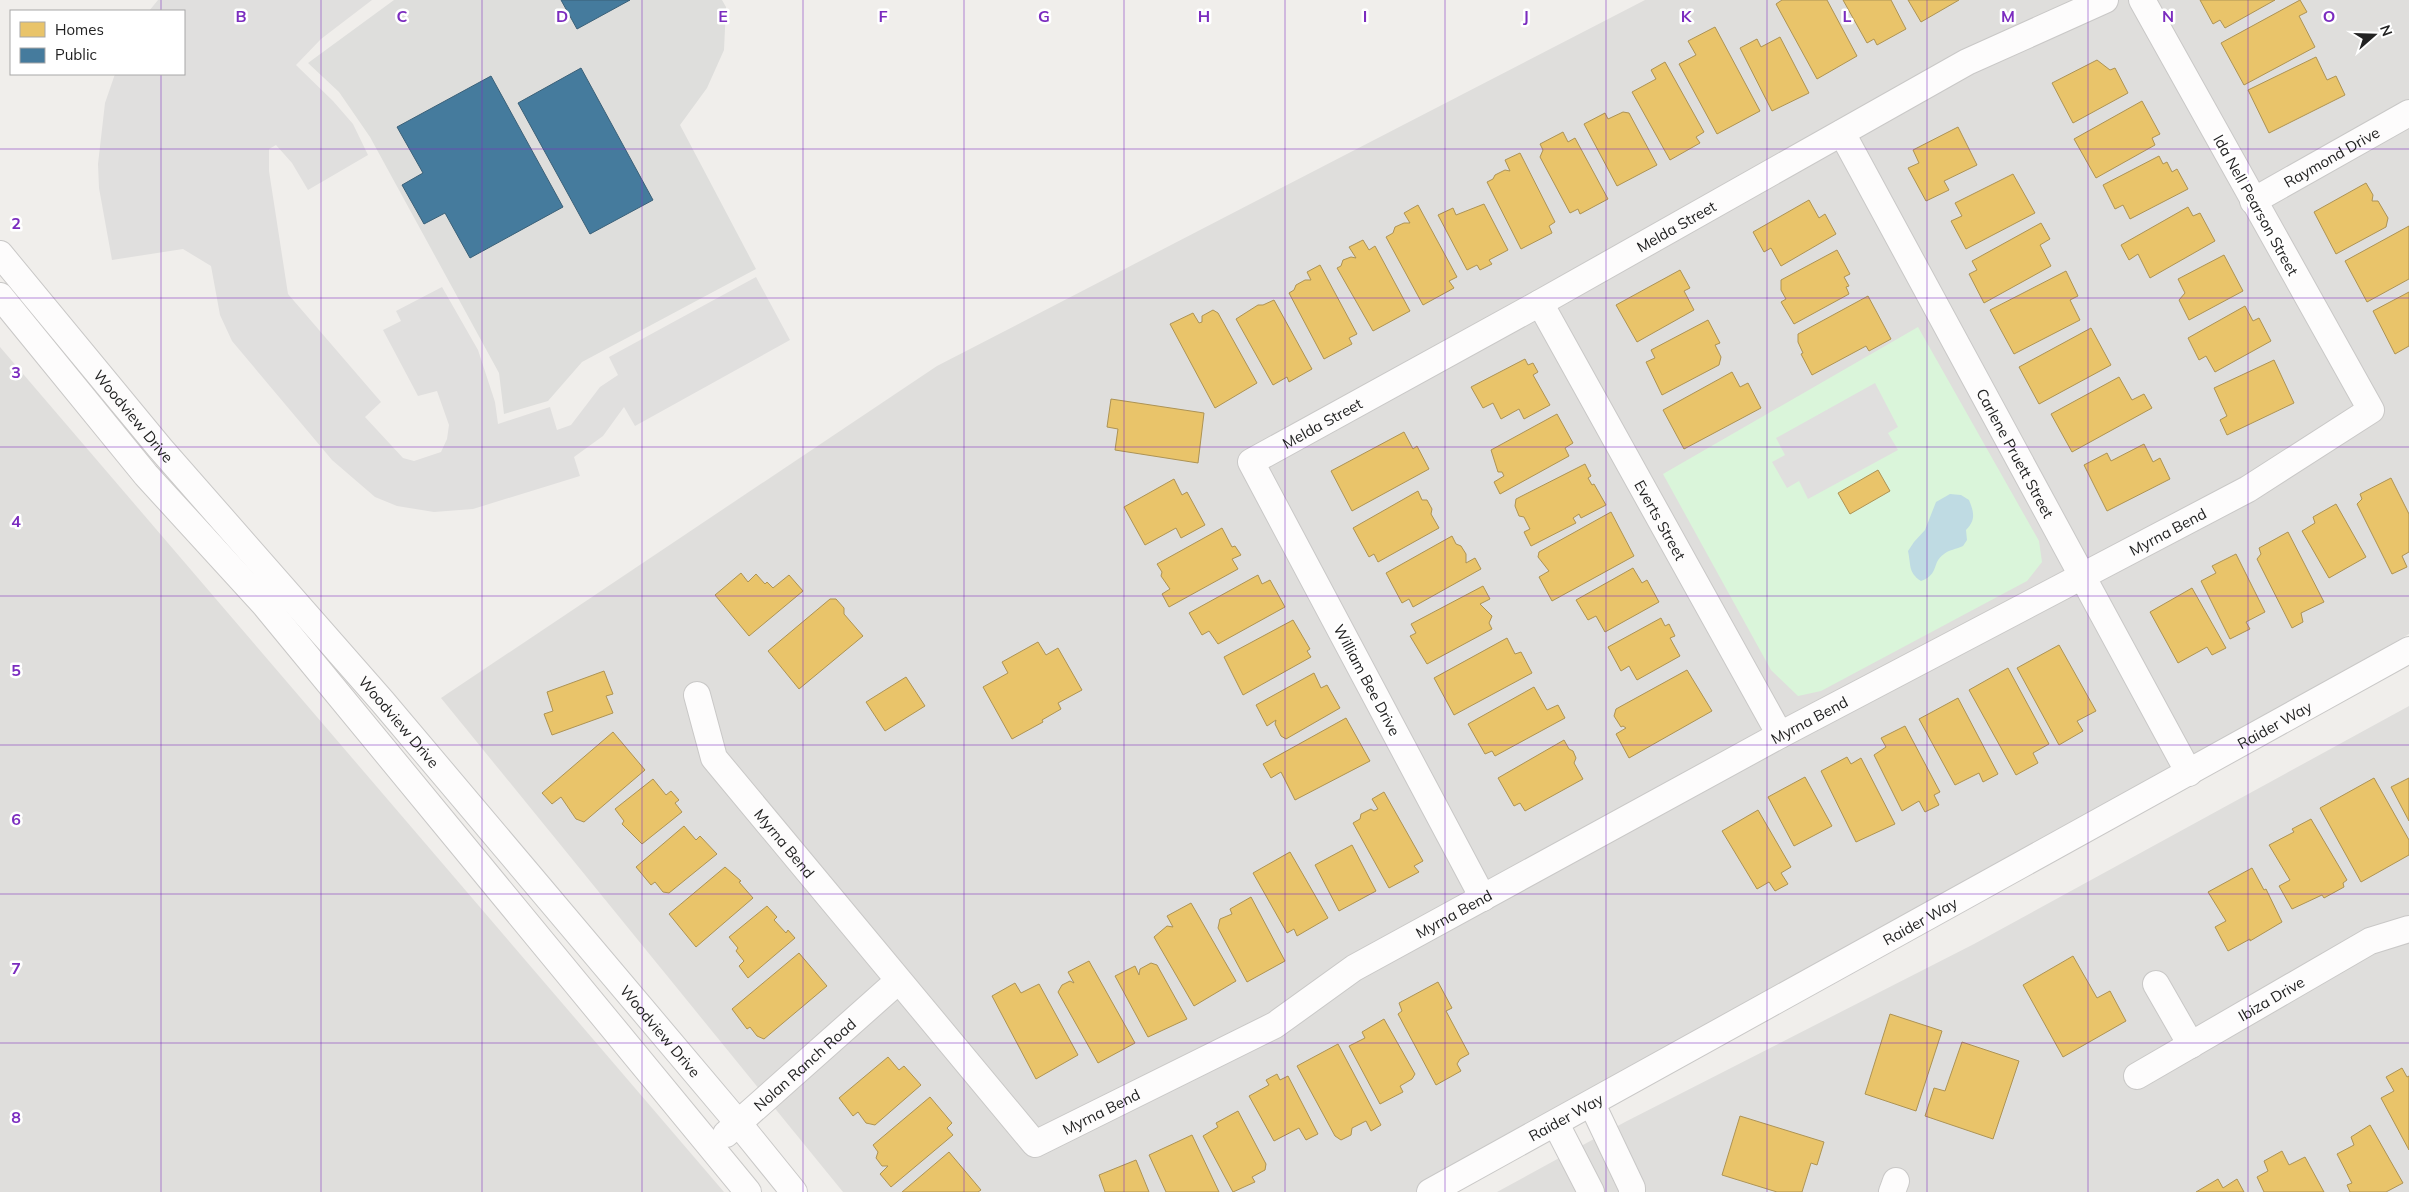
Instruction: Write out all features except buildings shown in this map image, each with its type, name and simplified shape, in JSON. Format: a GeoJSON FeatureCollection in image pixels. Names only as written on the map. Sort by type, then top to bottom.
{"type":"FeatureCollection","features":[{"type":"Feature","properties":{"kind":"street","name":"Melda Street"},"geometry":{"type":"LineString","coordinates":[[1251,462],[1540,303],[1967,62],[2105,0]]}},
{"type":"Feature","properties":{"kind":"street","name":"Ida Nell Pearson Street"},"geometry":{"type":"LineString","coordinates":[[2142,0],[2371,410]]}},
{"type":"Feature","properties":{"kind":"street","name":"Raymond Drive"},"geometry":{"type":"LineString","coordinates":[[2253,201],[2409,114]]}},
{"type":"Feature","properties":{"kind":"street","name":"Carlene Pruett Street"},"geometry":{"type":"LineString","coordinates":[[1842,133],[2189,773]]}},
{"type":"Feature","properties":{"kind":"street","name":"Woodview Drive"},"geometry":{"type":"LineString","coordinates":[[0,254],[160,448],[382,701],[739,1124],[794,1192]]}},
{"type":"Feature","properties":{"kind":"street","name":"Woodview Drive"},"geometry":{"type":"LineString","coordinates":[[0,296],[146,475],[264,604],[748,1192]]}},
{"type":"Feature","properties":{"kind":"street","name":"Everts Street"},"geometry":{"type":"LineString","coordinates":[[1540,303],[1780,735]]}},
{"type":"Feature","properties":{"kind":"street","name":"Myrna Bend"},"geometry":{"type":"LineString","coordinates":[[697,694],[714,758],[897,982],[1035,1144],[1275,1025],[1354,968],[1780,735],[2248,490],[2371,410]]}},
{"type":"Feature","properties":{"kind":"street","name":"William Bee Drive"},"geometry":{"type":"LineString","coordinates":[[1251,462],[1483,898]]}},
{"type":"Feature","properties":{"kind":"street","name":"Raider Way"},"geometry":{"type":"LineString","coordinates":[[1430,1192],[1556,1124],[2409,650]]}},
{"type":"Feature","properties":{"kind":"street","name":"Ibiza Drive"},"geometry":{"type":"LineString","coordinates":[[2137,1076],[2370,941],[2409,929]]}},
{"type":"Feature","properties":{"kind":"street","name":"Nolan Ranch Road"},"geometry":{"type":"LineString","coordinates":[[711,1147],[897,982]]}},
{"type":"Feature","properties":{"kind":"street"},"geometry":{"type":"LineString","coordinates":[[2156,984],[2191,1044]]}},
{"type":"Feature","properties":{"kind":"street"},"geometry":{"type":"LineString","coordinates":[[1592,1104],[1632,1188],[1632,1192]]}},
{"type":"Feature","properties":{"kind":"street"},"geometry":{"type":"LineString","coordinates":[[1556,1124],[1591,1192]]}},
{"type":"Feature","properties":{"kind":"shaded area"},"geometry":{"type":"Polygon","coordinates":[[[158,0],[372,0],[321,39],[296,65],[333,101],[353,124],[368,155],[308,190],[292,163],[276,145],[269,149],[269,171],[288,294],[381,402],[365,417],[403,458],[414,461],[441,452],[447,439],[449,425],[437,391],[418,396],[383,330],[401,321],[396,311],[442,287],[478,350],[495,402],[498,424],[550,407],[557,430],[571,425],[600,387],[618,375],[609,357],[756,277],[790,340],[635,426],[624,407],[603,436],[574,457],[580,476],[473,509],[434,512],[397,506],[375,497],[332,460],[232,341],[220,315],[211,266],[183,249],[112,260],[99,188],[98,164],[105,103],[115,75],[185,75],[185,10],[150,10],[158,0]]]}},
{"type":"Feature","properties":{"kind":"shaded area"},"geometry":{"type":"Polygon","coordinates":[[[394,0],[722,0],[726,7],[724,50],[707,88],[680,125],[756,269],[582,362],[548,401],[504,414],[499,373],[370,137],[339,92],[308,63],[394,0]]]}},
{"type":"Feature","properties":{"kind":"shaded area"},"geometry":{"type":"Polygon","coordinates":[[[1645,0],[2409,0],[2409,634],[1425,1192],[843,1192],[441,698],[937,366],[1645,0]]]}},
{"type":"Feature","properties":{"kind":"shaded area"},"geometry":{"type":"Polygon","coordinates":[[[0,347],[724,1192],[0,1192],[0,347]]]}},
{"type":"Feature","properties":{"kind":"shaded area"},"geometry":{"type":"Polygon","coordinates":[[[1875,383],[1898,427],[1888,433],[1898,450],[1808,499],[1799,481],[1787,488],[1772,462],[1785,455],[1776,438],[1875,383]]]}},
{"type":"Feature","properties":{"kind":"shaded area"},"geometry":{"type":"Polygon","coordinates":[[[2409,706],[2409,1192],[1497,1192],[1625,1122],[1974,944],[2409,706]]]}},
{"type":"Feature","properties":{"kind":"green space"},"geometry":{"type":"Polygon","coordinates":[[[1918,327],[2039,541],[2042,562],[2027,581],[1821,691],[1798,696],[1771,670],[1663,474],[1918,327]]]}},
{"type":"Feature","properties":{"kind":"water"},"geometry":{"type":"Polygon","coordinates":[[[1950,494],[1961,495],[1969,500],[1971,504],[1973,519],[1966,530],[1967,540],[1963,546],[1948,551],[1940,557],[1931,575],[1921,581],[1912,571],[1908,551],[1925,530],[1936,502],[1950,494]]]}}]}
